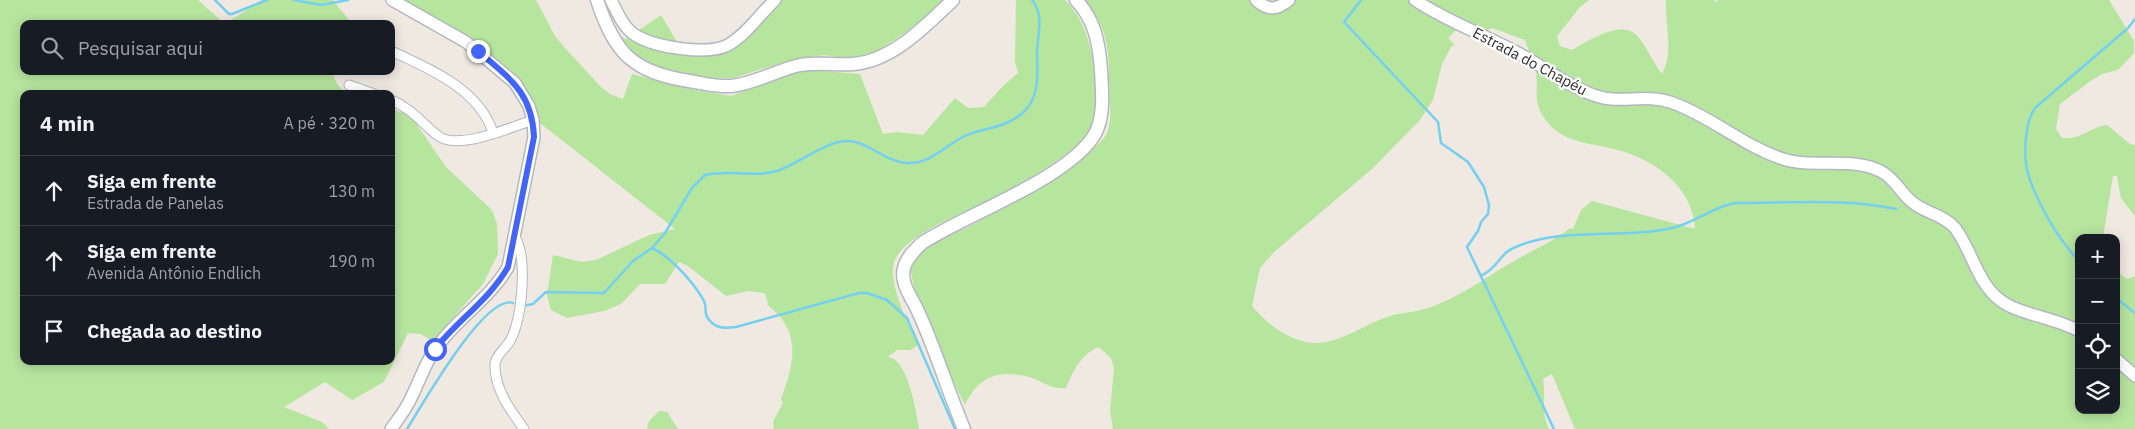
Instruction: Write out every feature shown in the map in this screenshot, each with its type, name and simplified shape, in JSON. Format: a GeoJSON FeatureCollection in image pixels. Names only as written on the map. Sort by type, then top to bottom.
{"type":"FeatureCollection","features":[{"type":"Feature","properties":{"kind":"main road"},"geometry":{"type":"LineString","coordinates":[[597,0],[615,40],[626,56],[640,68],[672,78],[730,86],[800,65],[870,62],[900,45],[954,0]]}},
{"type":"Feature","properties":{"kind":"main road"},"geometry":{"type":"LineString","coordinates":[[964,429],[935,351],[904,281],[903,268],[909,257],[922,243],[1061,168],[1084,148],[1095,133],[1101,116],[1102,96],[1099,45],[1093,24],[1076,0]]}},
{"type":"Feature","properties":{"kind":"street"},"geometry":{"type":"LineString","coordinates":[[391,429],[412,397],[424,367],[435,349],[499,281],[508,267],[534,137],[533,120],[523,93],[514,82],[478,51],[392,0]]}},
{"type":"Feature","properties":{"kind":"street"},"geometry":{"type":"LineString","coordinates":[[612,0],[620,18],[634,34],[658,43],[700,50],[714,50],[730,44],[775,0]]}},
{"type":"Feature","properties":{"kind":"street"},"geometry":{"type":"LineString","coordinates":[[1256,0],[1269,9],[1277,9],[1289,0]]}},
{"type":"Feature","properties":{"kind":"street","name":"Estrada do Chapéu"},"geometry":{"type":"LineString","coordinates":[[1415,0],[1520,54],[1588,93],[1614,99],[1640,97],[1670,102],[1712,122],[1764,152],[1785,160],[1856,165],[1882,172],[1911,202],[1954,227],[1983,278],[1999,300],[2007,305],[2043,316],[2075,329]]}},
{"type":"Feature","properties":{"kind":"street"},"geometry":{"type":"LineString","coordinates":[[395,54],[428,68],[461,91],[486,116],[493,133]]}},
{"type":"Feature","properties":{"kind":"street"},"geometry":{"type":"LineString","coordinates":[[349,85],[363,90]]}},
{"type":"Feature","properties":{"kind":"street"},"geometry":{"type":"LineString","coordinates":[[395,102],[408,108],[438,137],[447,141],[458,142],[533,120]]}},
{"type":"Feature","properties":{"kind":"street"},"geometry":{"type":"LineString","coordinates":[[515,237],[521,247],[522,260],[517,319],[509,342],[498,355],[495,364],[503,397],[511,413],[524,429]]}},
{"type":"Feature","properties":{"kind":"street"},"geometry":{"type":"LineString","coordinates":[[2120,363],[2135,376]]}},
{"type":"Feature","properties":{"kind":"green space"},"geometry":{"type":"Polygon","coordinates":[[[0,0],[198,0],[220,20],[20,20],[20,75],[334,75],[338,86],[344,90],[20,90],[20,365],[392,365],[384,382],[352,400],[325,382],[284,407],[322,422],[329,429],[0,429],[0,0]]]}},
{"type":"Feature","properties":{"kind":"green space"},"geometry":{"type":"Polygon","coordinates":[[[262,0],[333,0],[349,20],[231,20],[262,0]]]}},
{"type":"Feature","properties":{"kind":"green space"},"geometry":{"type":"Polygon","coordinates":[[[398,0],[536,0],[555,36],[565,48],[601,87],[610,94],[623,99],[632,74],[690,89],[731,96],[787,74],[810,70],[860,74],[883,134],[897,132],[923,135],[955,98],[968,108],[984,107],[1018,73],[1015,62],[1016,0],[1065,0],[1076,13],[1083,27],[1093,59],[1096,94],[1095,127],[1075,147],[1052,164],[1004,193],[928,230],[902,249],[895,260],[893,269],[896,291],[919,345],[910,350],[897,350],[888,357],[895,360],[906,376],[919,429],[774,429],[773,422],[783,403],[781,399],[792,361],[792,349],[791,337],[786,326],[767,305],[768,302],[764,293],[748,291],[726,296],[688,266],[679,262],[665,284],[640,284],[621,304],[604,311],[567,318],[551,310],[547,295],[553,255],[581,262],[596,260],[649,235],[675,229],[540,123],[518,85],[398,0]]]}},
{"type":"Feature","properties":{"kind":"green space"},"geometry":{"type":"Polygon","coordinates":[[[767,0],[948,0],[902,35],[862,61],[824,55],[790,60],[734,78],[695,78],[634,62],[610,31],[626,39],[661,15],[680,47],[723,48],[767,0]]]}},
{"type":"Feature","properties":{"kind":"green space"},"geometry":{"type":"Polygon","coordinates":[[[1083,0],[1589,0],[1580,7],[1557,36],[1560,46],[1572,50],[1596,37],[1615,30],[1632,32],[1639,38],[1662,74],[1668,57],[1666,0],[1714,0],[1715,3],[1718,0],[2109,0],[2134,41],[2134,53],[2118,70],[2102,74],[2060,104],[2056,129],[2062,138],[2069,138],[2080,136],[2107,125],[2130,144],[2135,145],[2135,216],[2121,198],[2117,176],[2113,176],[2104,234],[2075,234],[2075,414],[2120,414],[2120,274],[2127,279],[2135,276],[2135,429],[1575,429],[1552,374],[1543,379],[1544,411],[1549,429],[1113,429],[1110,411],[1114,368],[1111,358],[1099,347],[1082,359],[1066,388],[1051,386],[1029,377],[1008,374],[999,375],[983,381],[976,387],[965,405],[925,319],[910,266],[924,249],[931,244],[962,230],[1023,196],[1067,168],[1100,143],[1109,127],[1109,68],[1105,37],[1097,19],[1083,0]],[[1466,20],[1448,38],[1455,45],[1451,47],[1442,64],[1433,100],[1420,120],[1373,168],[1273,253],[1260,268],[1252,306],[1273,327],[1301,341],[1320,343],[1338,339],[1392,315],[1423,310],[1439,304],[1550,242],[1570,228],[1573,229],[1581,210],[1592,201],[1695,229],[1693,214],[1680,188],[1658,168],[1632,155],[1580,142],[1555,130],[1539,109],[1536,72],[1525,40],[1492,28],[1480,34],[1466,20]]]}},
{"type":"Feature","properties":{"kind":"green space"},"geometry":{"type":"Polygon","coordinates":[[[395,110],[411,116],[446,167],[492,210],[497,224],[498,254],[483,284],[432,341],[421,334],[408,333],[395,360],[395,110]]]}},
{"type":"Feature","properties":{"kind":"green space"},"geometry":{"type":"Polygon","coordinates":[[[659,411],[667,412],[678,429],[647,429],[649,421],[659,411]]]}},
{"type":"Feature","properties":{"kind":"waterway"},"geometry":{"type":"LineString","coordinates":[[215,0],[229,14],[267,0]]}},
{"type":"Feature","properties":{"kind":"waterway"},"geometry":{"type":"LineString","coordinates":[[294,0],[321,5],[348,0]]}},
{"type":"Feature","properties":{"kind":"waterway"},"geometry":{"type":"LineString","coordinates":[[522,306],[533,304],[546,292],[604,293],[633,261],[652,248],[665,233],[692,188],[705,175],[714,173],[759,174],[777,171],[830,145],[847,141],[862,144],[899,162],[915,163],[936,155],[966,135],[999,126],[1016,118],[1030,104],[1036,87],[1039,19],[1036,6],[1032,0]]}},
{"type":"Feature","properties":{"kind":"waterway"},"geometry":{"type":"LineString","coordinates":[[1361,0],[1344,22],[1438,122],[1441,143],[1468,162],[1484,187],[1489,205],[1488,214],[1481,222],[1478,231],[1467,247],[1554,429]]}},
{"type":"Feature","properties":{"kind":"waterway"},"geometry":{"type":"LineString","coordinates":[[2075,256],[2050,222],[2029,177],[2025,151],[2031,115],[2035,108],[2128,28],[2135,19]]}},
{"type":"Feature","properties":{"kind":"waterway"},"geometry":{"type":"LineString","coordinates":[[1481,276],[1488,272],[1511,249],[1536,240],[1575,235],[1634,233],[1672,228],[1735,203],[1836,202],[1896,209]]}},
{"type":"Feature","properties":{"kind":"waterway"},"geometry":{"type":"LineString","coordinates":[[652,248],[666,257],[688,279],[704,301],[708,319],[720,327],[736,327],[859,293],[867,293],[887,300],[907,318],[955,429]]}},
{"type":"Feature","properties":{"kind":"waterway"},"geometry":{"type":"LineString","coordinates":[[2120,301],[2135,313]]}},
{"type":"Feature","properties":{"kind":"waterway"},"geometry":{"type":"LineString","coordinates":[[407,429],[439,377],[471,333],[487,315],[501,305],[513,303]]}},
{"type":"Feature","properties":{"kind":"route"},"geometry":{"type":"LineString","coordinates":[[435,349],[467,313],[487,295],[508,267],[534,137],[533,120],[523,93],[514,82],[478,51]]}}]}
